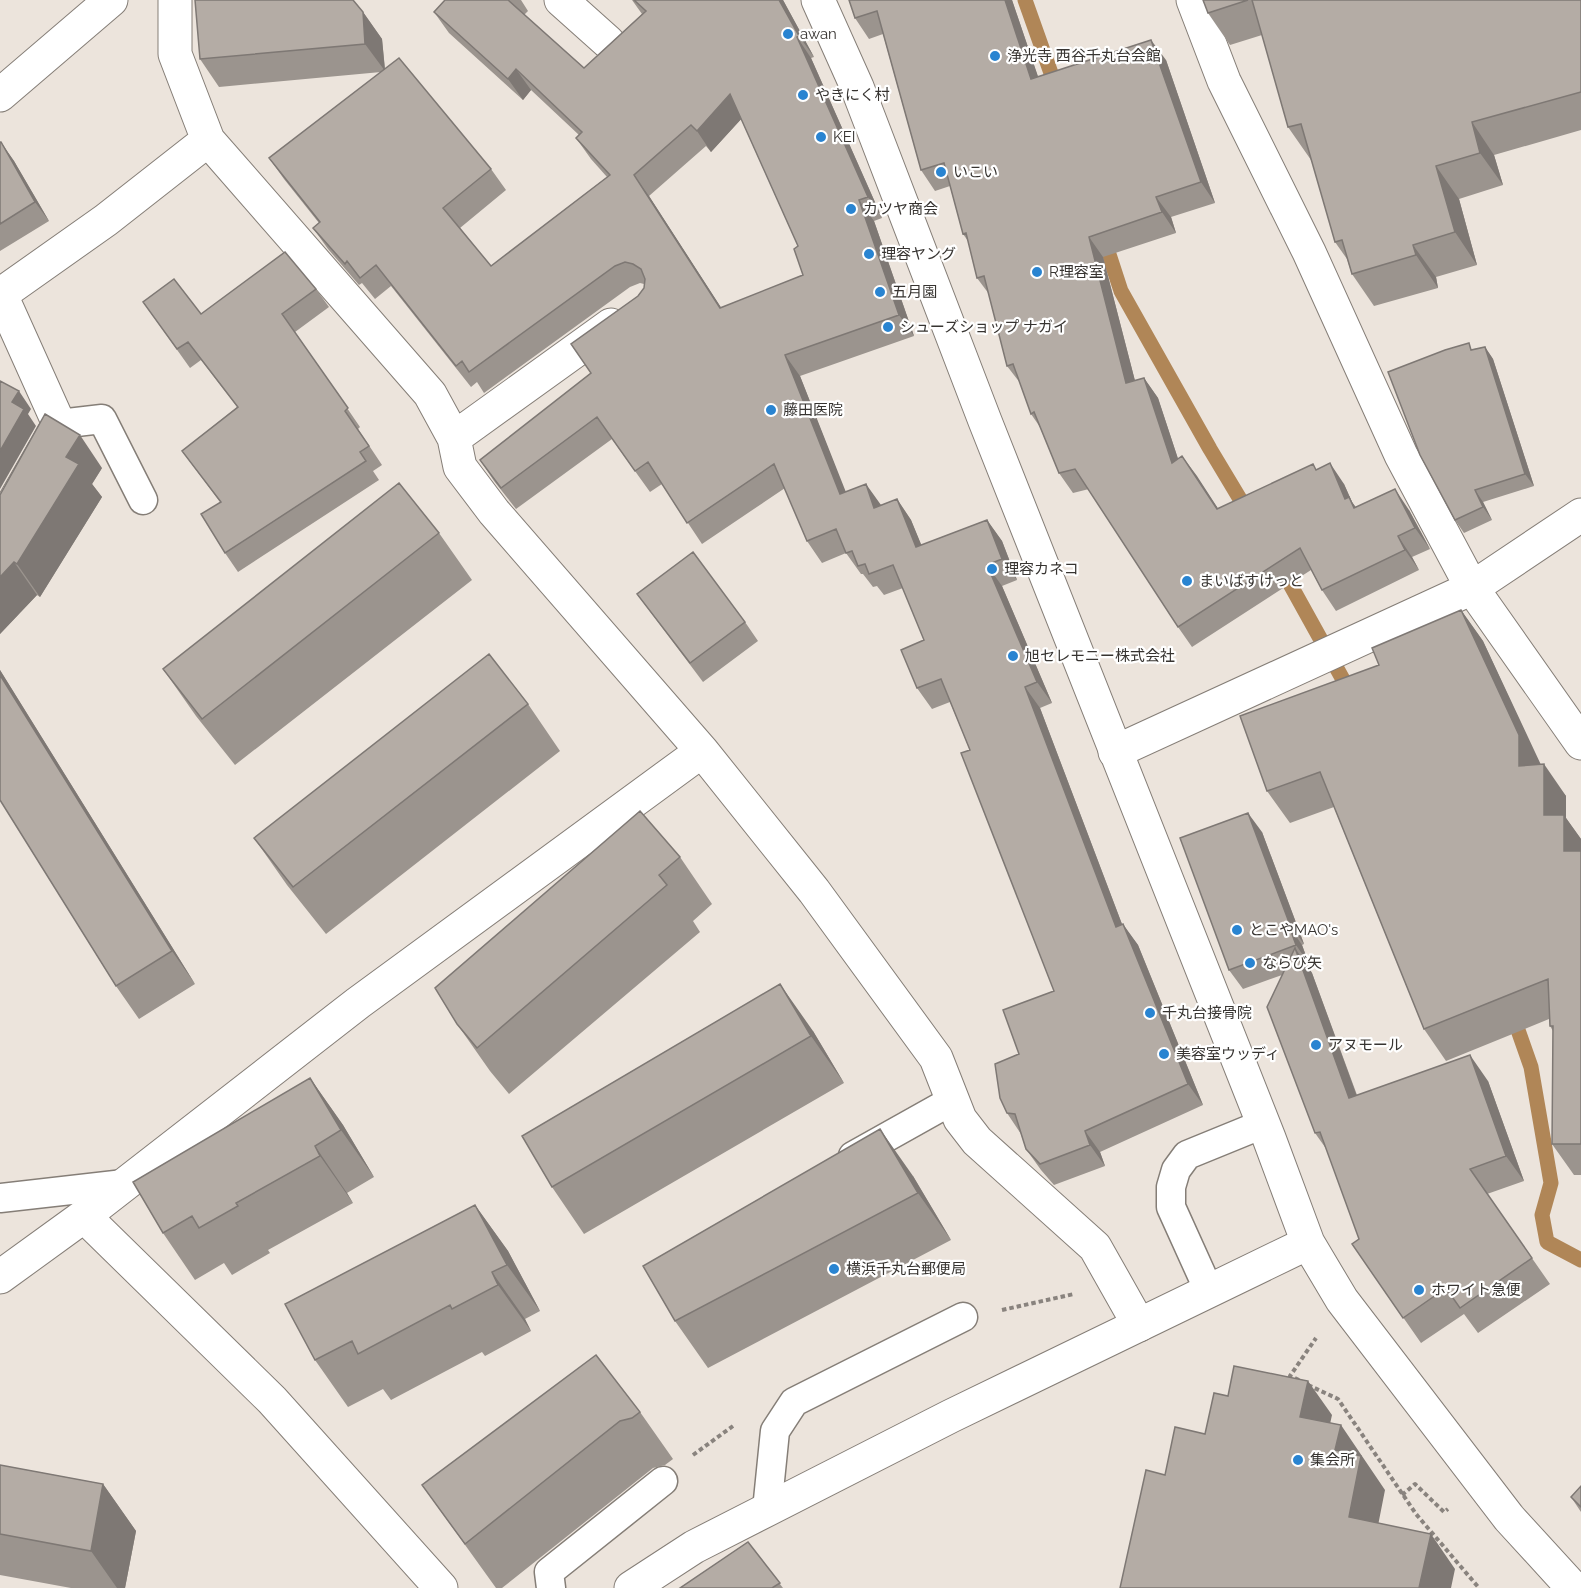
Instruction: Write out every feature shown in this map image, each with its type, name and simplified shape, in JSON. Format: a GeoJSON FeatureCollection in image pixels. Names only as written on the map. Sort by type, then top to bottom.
{"type":"FeatureCollection","features":[{"type":"Feature","properties":{"kind":"street"},"geometry":{"type":"LineString","coordinates":[[0,95],[111,0]]}},
{"type":"Feature","properties":{"kind":"street"},"geometry":{"type":"LineString","coordinates":[[176,0],[175,54],[208,140],[430,394],[454,438],[460,467],[494,512],[702,752],[814,891],[936,1058],[960,1119],[977,1141],[1095,1247],[1139,1325]]}},
{"type":"Feature","properties":{"kind":"street"},"geometry":{"type":"LineString","coordinates":[[561,0],[608,42]]}},
{"type":"Feature","properties":{"kind":"street"},"geometry":{"type":"LineString","coordinates":[[818,0],[857,87],[985,421],[1308,1243],[1342,1300],[1439,1429],[1509,1518],[1573,1588]]}},
{"type":"Feature","properties":{"kind":"street"},"geometry":{"type":"LineString","coordinates":[[1193,0],[1224,81],[1309,252],[1401,455],[1472,588],[1581,743]]}},
{"type":"Feature","properties":{"kind":"street"},"geometry":{"type":"LineString","coordinates":[[0,527],[59,424],[1,295],[106,220],[208,140]]}},
{"type":"Feature","properties":{"kind":"street"},"geometry":{"type":"LineString","coordinates":[[454,438],[632,309]]}},
{"type":"Feature","properties":{"kind":"street"},"geometry":{"type":"LineString","coordinates":[[1115,752],[1472,588],[1581,515]]}},
{"type":"Feature","properties":{"kind":"street"},"geometry":{"type":"LineString","coordinates":[[0,1277],[84,1216],[358,1003],[702,752]]}},
{"type":"Feature","properties":{"kind":"street"},"geometry":{"type":"LineString","coordinates":[[84,1216],[272,1400],[441,1588]]}},
{"type":"Feature","properties":{"kind":"street"},"geometry":{"type":"LineString","coordinates":[[631,1588],[694,1547],[951,1416],[1308,1243]]}},
{"type":"Feature","properties":{"kind":"lane"},"geometry":{"type":"LineString","coordinates":[[59,424],[102,419],[143,500]]}},
{"type":"Feature","properties":{"kind":"lane"},"geometry":{"type":"LineString","coordinates":[[830,1170],[954,1100]]}},
{"type":"Feature","properties":{"kind":"lane"},"geometry":{"type":"LineString","coordinates":[[1209,1291],[1171,1207],[1171,1187],[1176,1170],[1187,1155],[1263,1124]]}},
{"type":"Feature","properties":{"kind":"lane"},"geometry":{"type":"LineString","coordinates":[[0,1198],[124,1184]]}},
{"type":"Feature","properties":{"kind":"lane"},"geometry":{"type":"LineString","coordinates":[[767,1510],[775,1431],[794,1402],[963,1317]]}},
{"type":"Feature","properties":{"kind":"lane"},"geometry":{"type":"LineString","coordinates":[[551,1588],[549,1572],[663,1481]]}},
{"type":"Feature","properties":{"kind":"path"},"geometry":{"type":"LineString","coordinates":[[998,1311],[1080,1293]]}},
{"type":"Feature","properties":{"kind":"path"},"geometry":{"type":"LineString","coordinates":[[1318,1335],[1290,1376],[1338,1399],[1416,1514],[1477,1587]]}},
{"type":"Feature","properties":{"kind":"path"},"geometry":{"type":"LineString","coordinates":[[703,1446],[741,1421]]}},
{"type":"Feature","properties":{"kind":"path"},"geometry":{"type":"LineString","coordinates":[[1402,1495],[1415,1484],[1444,1512]]}},
{"type":"Feature","properties":{"kind":"building"},"geometry":{"type":"Polygon","coordinates":[[[195,0],[353,0],[363,12],[365,44],[200,59],[195,0]]]}},
{"type":"Feature","properties":{"kind":"building"},"geometry":{"type":"Polygon","coordinates":[[[445,0],[508,0],[584,68],[646,11],[634,0],[779,0],[799,36],[797,37],[868,197],[859,200],[899,315],[785,355],[840,494],[866,484],[874,508],[897,499],[916,547],[987,520],[1002,559],[987,565],[1037,682],[1025,687],[1116,927],[1123,924],[1188,1084],[1085,1131],[1090,1145],[1040,1164],[1026,1149],[1015,1114],[1007,1113],[1000,1098],[995,1064],[1019,1054],[1003,1010],[1054,991],[961,753],[970,750],[941,679],[917,688],[901,650],[924,640],[893,565],[869,574],[865,564],[858,566],[852,551],[846,553],[836,529],[807,541],[774,464],[687,523],[648,462],[635,471],[597,417],[501,488],[480,460],[591,373],[571,344],[638,296],[644,288],[645,279],[641,269],[625,262],[615,266],[469,372],[462,361],[456,366],[376,265],[360,278],[347,261],[345,264],[313,228],[320,222],[269,158],[399,58],[491,169],[443,208],[491,266],[610,175],[576,138],[582,132],[516,69],[508,79],[434,12],[445,0]],[[730,94],[697,131],[691,125],[634,175],[720,308],[803,275],[794,249],[798,246],[730,94]]]}},
{"type":"Feature","properties":{"kind":"building"},"geometry":{"type":"Polygon","coordinates":[[[849,0],[1005,0],[1031,79],[1151,40],[1201,182],[1156,197],[1162,212],[1089,237],[1126,383],[1144,378],[1172,463],[1182,456],[1217,509],[1313,464],[1316,470],[1330,463],[1345,499],[1349,497],[1354,508],[1395,489],[1415,528],[1398,536],[1405,550],[1322,590],[1300,548],[1178,627],[1075,469],[1059,473],[1034,412],[1031,414],[1013,364],[1007,366],[984,276],[977,278],[966,233],[963,234],[944,163],[921,170],[877,11],[855,18],[849,0]]]}},
{"type":"Feature","properties":{"kind":"building"},"geometry":{"type":"Polygon","coordinates":[[[1203,0],[1248,0],[1208,13],[1203,0]]]}},
{"type":"Feature","properties":{"kind":"building"},"geometry":{"type":"Polygon","coordinates":[[[1252,0],[1581,0],[1581,92],[1472,122],[1480,153],[1436,166],[1455,232],[1413,245],[1416,255],[1352,274],[1342,240],[1335,242],[1301,124],[1288,127],[1252,0]]]}},
{"type":"Feature","properties":{"kind":"building"},"geometry":{"type":"Polygon","coordinates":[[[0,142],[35,202],[0,224],[0,142]]]}},
{"type":"Feature","properties":{"kind":"building"},"geometry":{"type":"Polygon","coordinates":[[[285,252],[316,289],[282,314],[348,408],[345,411],[369,446],[360,452],[366,461],[225,553],[201,514],[221,502],[182,451],[238,407],[188,342],[177,349],[143,302],[174,279],[201,314],[285,252]]]}},
{"type":"Feature","properties":{"kind":"building"},"geometry":{"type":"Polygon","coordinates":[[[1469,343],[1471,350],[1485,347],[1525,474],[1475,490],[1483,507],[1455,520],[1420,455],[1388,372],[1469,343]]]}},
{"type":"Feature","properties":{"kind":"building"},"geometry":{"type":"Polygon","coordinates":[[[0,381],[19,391],[12,402],[24,409],[0,451],[0,381]]]}},
{"type":"Feature","properties":{"kind":"building"},"geometry":{"type":"Polygon","coordinates":[[[45,414],[80,435],[66,457],[79,464],[17,564],[14,562],[0,577],[0,495],[45,414]]]}},
{"type":"Feature","properties":{"kind":"building"},"geometry":{"type":"Polygon","coordinates":[[[399,483],[439,533],[202,719],[163,669],[399,483]]]}},
{"type":"Feature","properties":{"kind":"building"},"geometry":{"type":"Polygon","coordinates":[[[693,552],[745,622],[690,663],[637,594],[693,552]]]}},
{"type":"Feature","properties":{"kind":"building"},"geometry":{"type":"Polygon","coordinates":[[[1461,610],[1519,735],[1519,766],[1544,764],[1544,815],[1564,815],[1564,851],[1581,851],[1581,1144],[1552,1144],[1553,1026],[1550,1026],[1548,979],[1424,1029],[1320,772],[1267,791],[1240,716],[1379,665],[1372,648],[1461,610]]]}},
{"type":"Feature","properties":{"kind":"building"},"geometry":{"type":"Polygon","coordinates":[[[489,654],[528,704],[293,887],[254,838],[489,654]]]}},
{"type":"Feature","properties":{"kind":"building"},"geometry":{"type":"Polygon","coordinates":[[[0,675],[172,951],[116,986],[0,800],[0,675]]]}},
{"type":"Feature","properties":{"kind":"building"},"geometry":{"type":"Polygon","coordinates":[[[640,811],[680,857],[659,875],[667,885],[477,1048],[457,1024],[435,988],[640,811]]]}},
{"type":"Feature","properties":{"kind":"building"},"geometry":{"type":"Polygon","coordinates":[[[1248,813],[1296,945],[1229,970],[1180,838],[1248,813]]]}},
{"type":"Feature","properties":{"kind":"building"},"geometry":{"type":"Polygon","coordinates":[[[1295,948],[1349,1098],[1470,1055],[1506,1156],[1470,1169],[1532,1258],[1460,1308],[1446,1288],[1403,1318],[1352,1244],[1359,1239],[1320,1132],[1315,1133],[1267,1007],[1295,948]]]}},
{"type":"Feature","properties":{"kind":"building"},"geometry":{"type":"Polygon","coordinates":[[[780,984],[811,1036],[552,1187],[522,1136],[780,984]]]}},
{"type":"Feature","properties":{"kind":"building"},"geometry":{"type":"Polygon","coordinates":[[[310,1078],[341,1130],[315,1146],[320,1156],[236,1203],[238,1206],[199,1228],[192,1216],[163,1233],[133,1182],[310,1078]]]}},
{"type":"Feature","properties":{"kind":"building"},"geometry":{"type":"Polygon","coordinates":[[[880,1129],[918,1193],[675,1321],[643,1266],[880,1129]]]}},
{"type":"Feature","properties":{"kind":"building"},"geometry":{"type":"Polygon","coordinates":[[[475,1205],[507,1265],[492,1272],[498,1285],[452,1309],[450,1305],[358,1354],[352,1341],[315,1360],[285,1304],[475,1205]]]}},
{"type":"Feature","properties":{"kind":"building"},"geometry":{"type":"Polygon","coordinates":[[[596,1355],[640,1412],[632,1418],[620,1421],[465,1544],[422,1485],[596,1355]]]}},
{"type":"Feature","properties":{"kind":"building"},"geometry":{"type":"Polygon","coordinates":[[[1234,1366],[1308,1381],[1300,1417],[1341,1425],[1335,1450],[1361,1456],[1349,1517],[1431,1534],[1419,1588],[1120,1588],[1146,1470],[1165,1475],[1175,1427],[1205,1434],[1214,1393],[1228,1396],[1234,1366]]]}},
{"type":"Feature","properties":{"kind":"building"},"geometry":{"type":"Polygon","coordinates":[[[0,1465],[103,1484],[91,1551],[0,1534],[0,1465]]]}},
{"type":"Feature","properties":{"kind":"building"},"geometry":{"type":"Polygon","coordinates":[[[1581,1486],[1581,1507],[1571,1497],[1581,1486]]]}},
{"type":"Feature","properties":{"kind":"building"},"geometry":{"type":"Polygon","coordinates":[[[748,1542],[780,1583],[772,1588],[680,1588],[748,1542]]]}},
{"type":"Feature","properties":{"kind":"waterway"},"geometry":{"type":"LineString","coordinates":[[1025,0],[1057,90]]}},
{"type":"Feature","properties":{"kind":"waterway"},"geometry":{"type":"LineString","coordinates":[[1103,236],[1121,291],[1249,514]]}},
{"type":"Feature","properties":{"kind":"waterway"},"geometry":{"type":"LineString","coordinates":[[1280,566],[1351,694]]}},
{"type":"Feature","properties":{"kind":"waterway"},"geometry":{"type":"LineString","coordinates":[[1512,1013],[1531,1067],[1551,1183],[1542,1215],[1547,1242],[1581,1260]]}},
{"type":"Feature","properties":{"kind":"place","name":"awan"},"geometry":{"type":"Point","coordinates":[788,34]}},
{"type":"Feature","properties":{"kind":"place","name":"浄光寺 西谷千丸台会館"},"geometry":{"type":"Point","coordinates":[995,56]}},
{"type":"Feature","properties":{"kind":"place","name":"やきにく村"},"geometry":{"type":"Point","coordinates":[803,95]}},
{"type":"Feature","properties":{"kind":"place","name":"KEI"},"geometry":{"type":"Point","coordinates":[821,137]}},
{"type":"Feature","properties":{"kind":"place","name":"いこい"},"geometry":{"type":"Point","coordinates":[941,172]}},
{"type":"Feature","properties":{"kind":"place","name":"カツヤ商会"},"geometry":{"type":"Point","coordinates":[851,209]}},
{"type":"Feature","properties":{"kind":"place","name":"理容ヤング"},"geometry":{"type":"Point","coordinates":[869,254]}},
{"type":"Feature","properties":{"kind":"place","name":"R理容室"},"geometry":{"type":"Point","coordinates":[1037,272]}},
{"type":"Feature","properties":{"kind":"place","name":"五月園"},"geometry":{"type":"Point","coordinates":[880,292]}},
{"type":"Feature","properties":{"kind":"place","name":"シューズショップ ナガイ"},"geometry":{"type":"Point","coordinates":[888,327]}},
{"type":"Feature","properties":{"kind":"place","name":"藤田医院"},"geometry":{"type":"Point","coordinates":[771,410]}},
{"type":"Feature","properties":{"kind":"place","name":"理容カネコ"},"geometry":{"type":"Point","coordinates":[992,569]}},
{"type":"Feature","properties":{"kind":"place","name":"まいばすけっと"},"geometry":{"type":"Point","coordinates":[1187,581]}},
{"type":"Feature","properties":{"kind":"place","name":"旭セレモニー株式会社"},"geometry":{"type":"Point","coordinates":[1013,656]}},
{"type":"Feature","properties":{"kind":"place","name":"とこやMAO's"},"geometry":{"type":"Point","coordinates":[1237,930]}},
{"type":"Feature","properties":{"kind":"place","name":"ならび矢"},"geometry":{"type":"Point","coordinates":[1250,963]}},
{"type":"Feature","properties":{"kind":"place","name":"千丸台接骨院"},"geometry":{"type":"Point","coordinates":[1150,1013]}},
{"type":"Feature","properties":{"kind":"place","name":"アヌモール"},"geometry":{"type":"Point","coordinates":[1316,1045]}},
{"type":"Feature","properties":{"kind":"place","name":"美容室ウッディ"},"geometry":{"type":"Point","coordinates":[1164,1054]}},
{"type":"Feature","properties":{"kind":"place","name":"横浜千丸台郵便局"},"geometry":{"type":"Point","coordinates":[834,1269]}},
{"type":"Feature","properties":{"kind":"place","name":"ホワイト急便"},"geometry":{"type":"Point","coordinates":[1419,1290]}},
{"type":"Feature","properties":{"kind":"place","name":"集会所"},"geometry":{"type":"Point","coordinates":[1298,1460]}}]}
